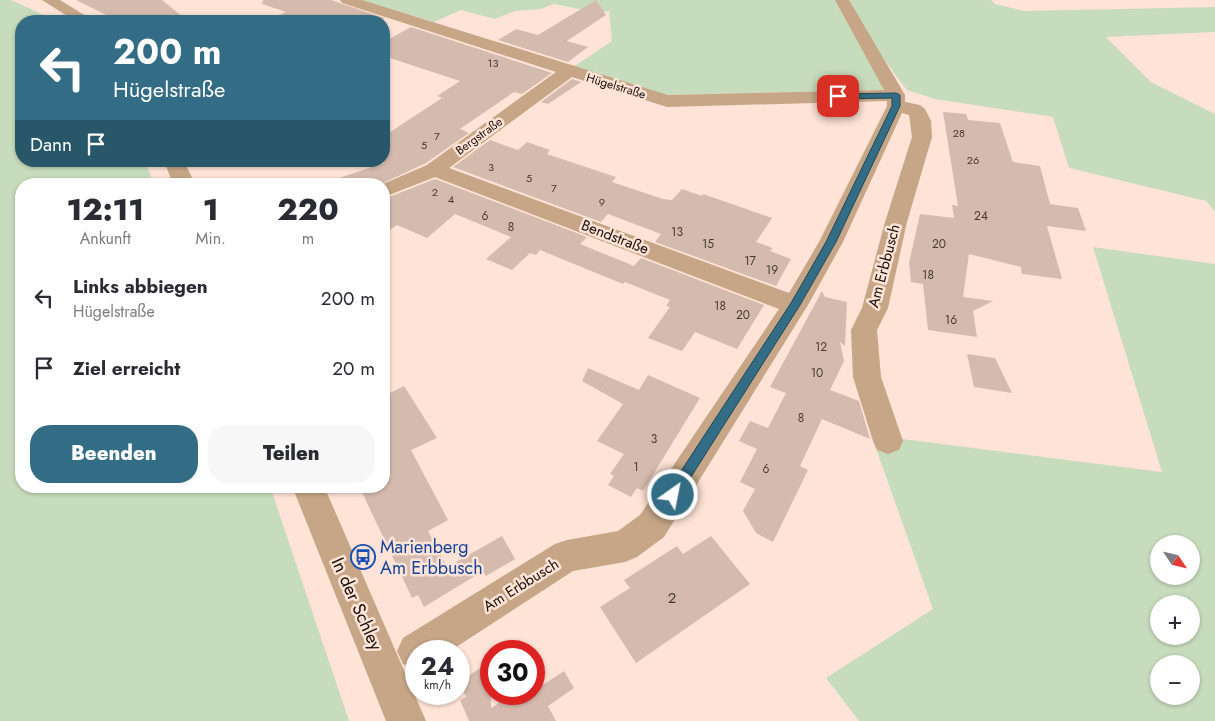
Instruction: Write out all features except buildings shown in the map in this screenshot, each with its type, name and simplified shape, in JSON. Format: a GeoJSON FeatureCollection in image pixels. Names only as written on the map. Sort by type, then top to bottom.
{"type":"FeatureCollection","features":[{"type":"Feature","properties":{"kind":"street"},"geometry":{"type":"LineString","coordinates":[[49,0],[75,15]]}},
{"type":"Feature","properties":{"kind":"street","name":"Hügelstraße"},"geometry":{"type":"LineString","coordinates":[[347,0],[668,102],[896,101]]}},
{"type":"Feature","properties":{"kind":"street"},"geometry":{"type":"LineString","coordinates":[[842,0],[896,101]]}},
{"type":"Feature","properties":{"kind":"street","name":"Bergstraße"},"geometry":{"type":"LineString","coordinates":[[390,189],[420,177],[434,169],[568,71]]}},
{"type":"Feature","properties":{"kind":"street","name":"Am Erbbusch"},"geometry":{"type":"LineString","coordinates":[[434,640],[567,556],[625,546],[652,526],[795,305],[831,242],[896,101],[918,113],[921,121],[922,137],[896,222],[875,308],[864,330],[867,377],[888,441]]}},
{"type":"Feature","properties":{"kind":"street","name":"Bendstraße"},"geometry":{"type":"LineString","coordinates":[[434,169],[795,305]]}},
{"type":"Feature","properties":{"kind":"street","name":"In der Schley"},"geometry":{"type":"LineString","coordinates":[[311,493],[341,569],[405,657]]}},
{"type":"Feature","properties":{"kind":"street","name":"In der Schley"},"geometry":{"type":"LineString","coordinates":[[406,705],[406,721]]}},
{"type":"Feature","properties":{"kind":"green space"},"geometry":{"type":"Polygon","coordinates":[[[0,0],[11,0],[44,15],[15,15],[15,167],[147,167],[152,178],[15,178],[15,493],[272,493],[349,721],[0,721],[0,0]]]}},
{"type":"Feature","properties":{"kind":"green space"},"geometry":{"type":"Polygon","coordinates":[[[359,0],[838,0],[886,87],[882,90],[662,95],[573,67],[612,41],[609,11],[599,13],[554,4],[541,9],[515,11],[495,19],[461,10],[434,22],[359,0]]]}},
{"type":"Feature","properties":{"kind":"green space"},"geometry":{"type":"Polygon","coordinates":[[[845,0],[991,0],[995,4],[1024,11],[1215,7],[1215,32],[1106,37],[1151,82],[1215,114],[1215,212],[1206,201],[1069,168],[1053,117],[935,99],[907,90],[853,18],[845,0]]]}},
{"type":"Feature","properties":{"kind":"green space"},"geometry":{"type":"Polygon","coordinates":[[[1093,247],[1215,264],[1215,721],[859,721],[826,678],[933,609],[874,443],[895,438],[1162,472],[1093,247]]]}},
{"type":"Feature","properties":{"kind":"place","name":"Marienberg Am Erbbusch"},"geometry":{"type":"Point","coordinates":[363,557]}},
{"type":"Feature","properties":{"kind":"route"},"geometry":{"type":"LineString","coordinates":[[673,495],[795,305],[831,242],[896,106],[896,95],[838,96]]}}]}
